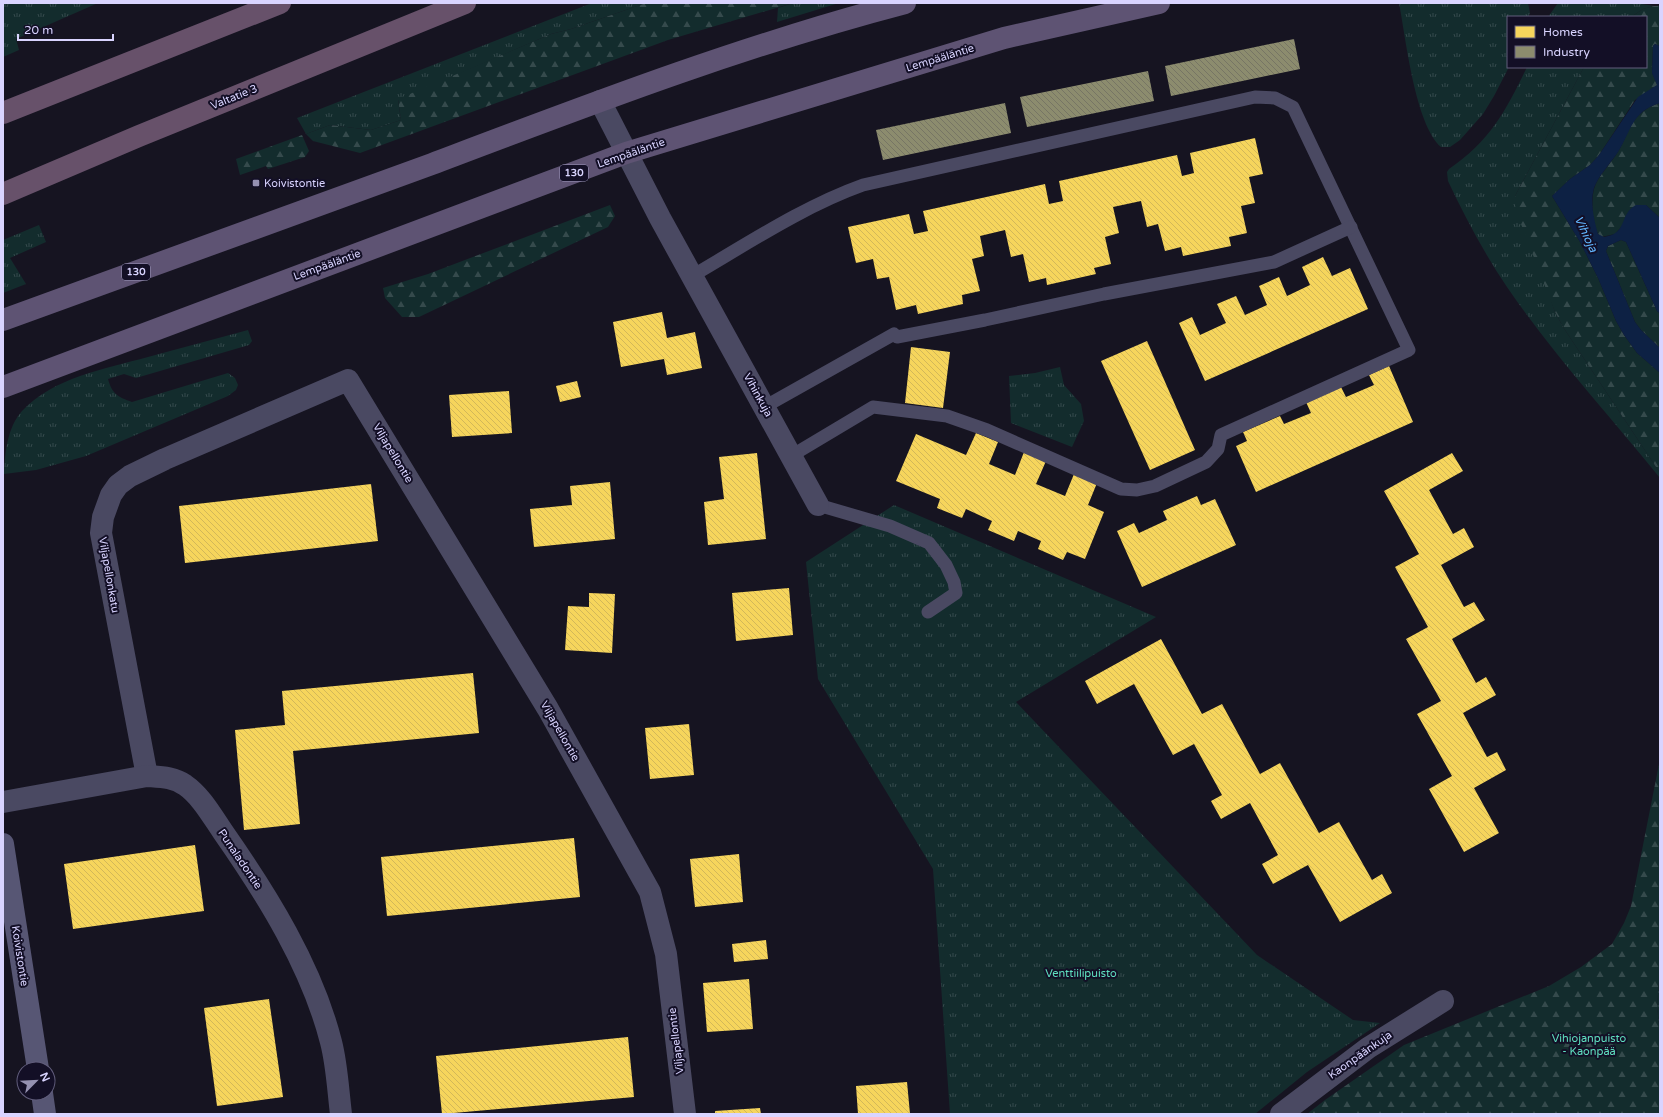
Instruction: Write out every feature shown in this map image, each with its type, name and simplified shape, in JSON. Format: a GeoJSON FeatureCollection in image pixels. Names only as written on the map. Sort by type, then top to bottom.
{"type":"FeatureCollection","features":[{"type":"Feature","properties":{"kind":"highway"},"geometry":{"type":"LineString","coordinates":[[214,29],[258,3]]}},
{"type":"Feature","properties":{"kind":"highway"},"geometry":{"type":"LineString","coordinates":[[3,113],[280,3]]}},
{"type":"Feature","properties":{"kind":"highway","name":"Valtatie 3"},"geometry":{"type":"LineString","coordinates":[[3,194],[139,136],[465,3]]}},
{"type":"Feature","properties":{"kind":"main road","name":"130"},"geometry":{"type":"LineString","coordinates":[[3,320],[268,225],[600,101],[631,88],[837,21],[905,3]]}},
{"type":"Feature","properties":{"kind":"main road","name":"Lempääläntie"},"geometry":{"type":"LineString","coordinates":[[3,387],[626,153],[1004,38],[1159,3]]}},
{"type":"Feature","properties":{"kind":"main road","name":"Koivistontie"},"geometry":{"type":"LineString","coordinates":[[3,844],[37,1061]]}},
{"type":"Feature","properties":{"kind":"main road"},"geometry":{"type":"LineString","coordinates":[[43,1101],[45,1114]]}},
{"type":"Feature","properties":{"kind":"street","name":"Vihinkuja"},"geometry":{"type":"LineString","coordinates":[[600,101],[692,276],[818,505]]}},
{"type":"Feature","properties":{"kind":"street","name":"Viljapellonkatu"},"geometry":{"type":"LineString","coordinates":[[147,776],[101,533],[103,517],[111,495],[118,485],[130,476],[165,459],[348,380]]}},
{"type":"Feature","properties":{"kind":"street","name":"Viljapellontie"},"geometry":{"type":"LineString","coordinates":[[348,380],[548,709],[650,892],[666,954],[685,1114]]}},
{"type":"Feature","properties":{"kind":"street","name":"Punaladontie"},"geometry":{"type":"LineString","coordinates":[[3,802],[147,776],[168,778],[185,785],[197,796],[253,875],[286,934],[314,989],[331,1042],[341,1114]]}},
{"type":"Feature","properties":{"kind":"street","name":"Kaonpäänkuja"},"geometry":{"type":"LineString","coordinates":[[1281,1114],[1368,1048],[1443,1002]]}},
{"type":"Feature","properties":{"kind":"lane"},"geometry":{"type":"LineString","coordinates":[[692,276],[762,235],[838,194],[863,185],[1255,97],[1275,98],[1293,107],[1409,350],[1221,436],[1218,449],[1206,462],[1155,486],[1137,490],[1121,489],[987,430],[948,416],[873,408],[791,456]]}},
{"type":"Feature","properties":{"kind":"lane"},"geometry":{"type":"LineString","coordinates":[[764,407],[894,334],[897,337],[971,323],[1104,294],[1274,262],[1351,227]]}},
{"type":"Feature","properties":{"kind":"lane","name":"Vihinkuja"},"geometry":{"type":"LineString","coordinates":[[818,505],[890,526],[929,543],[946,565],[954,582],[956,593],[928,612]]}},
{"type":"Feature","properties":{"kind":"green space"},"geometry":{"type":"Polygon","coordinates":[[[3,3],[98,3],[16,39],[19,50],[3,57],[3,3]]]}},
{"type":"Feature","properties":{"kind":"green space"},"geometry":{"type":"Polygon","coordinates":[[[592,3],[646,3],[571,29],[551,34],[398,100],[401,120],[371,130],[330,125],[306,134],[297,118],[592,3]]]}},
{"type":"Feature","properties":{"kind":"green space"},"geometry":{"type":"Polygon","coordinates":[[[646,3],[793,3],[668,40],[360,153],[313,141],[306,134],[330,125],[371,130],[401,120],[398,99],[551,34],[571,29],[646,3]]]}},
{"type":"Feature","properties":{"kind":"green space"},"geometry":{"type":"Polygon","coordinates":[[[793,3],[839,3],[777,22],[778,8],[793,3]]]}},
{"type":"Feature","properties":{"kind":"green space"},"geometry":{"type":"Polygon","coordinates":[[[1399,3],[1528,3],[1530,13],[1528,16],[1507,16],[1507,68],[1508,68],[1494,96],[1483,114],[1460,140],[1450,147],[1441,147],[1432,136],[1424,120],[1418,101],[1399,3]]]}},
{"type":"Feature","properties":{"kind":"green space"},"geometry":{"type":"Polygon","coordinates":[[[1558,3],[1636,3],[1654,6],[1643,9],[1632,16],[1549,16],[1558,3]]]}},
{"type":"Feature","properties":{"kind":"green space"},"geometry":{"type":"Polygon","coordinates":[[[1660,6],[1660,46],[1655,44],[1653,46],[1652,73],[1658,85],[1635,100],[1599,155],[1590,165],[1570,179],[1552,196],[1580,242],[1598,278],[1616,321],[1624,335],[1637,353],[1660,373],[1660,473],[1563,327],[1555,312],[1516,211],[1515,196],[1583,68],[1647,68],[1647,16],[1632,16],[1643,9],[1660,6]]]}},
{"type":"Feature","properties":{"kind":"green space"},"geometry":{"type":"Polygon","coordinates":[[[1527,68],[1583,68],[1515,196],[1555,312],[1563,327],[1660,473],[1660,478],[1562,360],[1507,287],[1483,248],[1448,181],[1447,172],[1449,169],[1476,147],[1486,136],[1496,124],[1512,98],[1527,68]]]}},
{"type":"Feature","properties":{"kind":"green space"},"geometry":{"type":"Polygon","coordinates":[[[1660,103],[1660,218],[1646,205],[1615,234],[1601,237],[1596,228],[1593,214],[1593,194],[1596,184],[1616,155],[1630,127],[1636,119],[1646,109],[1660,103]]]}},
{"type":"Feature","properties":{"kind":"green space"},"geometry":{"type":"Polygon","coordinates":[[[302,135],[309,151],[305,157],[268,169],[266,166],[240,175],[236,159],[302,135]]]}},
{"type":"Feature","properties":{"kind":"green space"},"geometry":{"type":"Polygon","coordinates":[[[610,205],[615,216],[608,227],[419,317],[402,317],[385,298],[383,288],[428,274],[610,205]]]}},
{"type":"Feature","properties":{"kind":"green space"},"geometry":{"type":"Polygon","coordinates":[[[39,225],[46,242],[10,258],[26,284],[3,293],[3,240],[39,225]]]}},
{"type":"Feature","properties":{"kind":"green space"},"geometry":{"type":"Polygon","coordinates":[[[1621,240],[1626,242],[1657,311],[1660,314],[1660,348],[1641,330],[1635,322],[1606,251],[1608,246],[1621,240]]]}},
{"type":"Feature","properties":{"kind":"green space"},"geometry":{"type":"Polygon","coordinates":[[[248,330],[252,341],[249,345],[136,378],[124,374],[108,379],[111,388],[116,394],[132,402],[228,373],[235,378],[238,385],[236,390],[228,396],[86,456],[36,470],[4,474],[6,449],[13,425],[22,411],[35,399],[49,390],[65,382],[98,370],[248,330]]]}},
{"type":"Feature","properties":{"kind":"green space"},"geometry":{"type":"Polygon","coordinates":[[[1060,367],[1064,385],[1081,404],[1084,421],[1072,447],[1011,423],[1009,376],[1035,373],[1060,367]]]}},
{"type":"Feature","properties":{"kind":"green space","name":"Venttiilipuisto"},"geometry":{"type":"Polygon","coordinates":[[[894,505],[1156,617],[1016,702],[1257,955],[1353,1020],[1380,1023],[1307,1072],[1255,1114],[950,1114],[933,869],[818,679],[806,562],[894,505]]]}},
{"type":"Feature","properties":{"kind":"green space","name":"Vihiojanpuisto - Kaonpää"},"geometry":{"type":"Polygon","coordinates":[[[1660,759],[1660,968],[1657,1007],[1660,1033],[1660,1114],[1307,1114],[1404,1045],[1549,986],[1581,967],[1612,944],[1624,923],[1631,906],[1660,759]]]}},
{"type":"Feature","properties":{"kind":"green space"},"geometry":{"type":"Polygon","coordinates":[[[1660,968],[1660,1033],[1657,1007],[1660,968]]]}},
{"type":"Feature","properties":{"kind":"water","name":"Vihioja"},"geometry":{"type":"Polygon","coordinates":[[[1655,44],[1660,46],[1660,103],[1643,111],[1633,123],[1623,144],[1596,183],[1592,205],[1598,234],[1604,237],[1617,232],[1630,209],[1636,205],[1646,205],[1660,218],[1660,314],[1657,311],[1626,242],[1621,240],[1608,246],[1606,251],[1635,322],[1641,330],[1660,348],[1660,373],[1637,353],[1624,335],[1616,321],[1598,278],[1580,242],[1552,196],[1570,179],[1590,165],[1599,155],[1638,97],[1657,85],[1652,73],[1653,46],[1655,44]]]}},
{"type":"Feature","properties":{"kind":"building: Homes"},"geometry":{"type":"Polygon","coordinates":[[[1255,138],[1263,174],[1249,177],[1255,203],[1241,206],[1247,233],[1229,237],[1231,246],[1183,256],[1181,247],[1165,251],[1158,224],[1147,227],[1141,201],[1113,207],[1119,233],[1105,237],[1111,264],[1094,268],[1096,274],[1047,285],[1046,278],[1029,282],[1023,254],[1011,257],[1005,230],[980,236],[984,256],[972,259],[980,291],[962,295],[963,304],[918,314],[916,305],[896,310],[889,277],[877,279],[873,259],[856,263],[848,227],[909,214],[914,234],[928,231],[923,211],[1045,184],[1049,204],[1063,201],[1059,181],[1177,155],[1182,176],[1194,173],[1190,153],[1255,138]]]}},
{"type":"Feature","properties":{"kind":"building: Homes"},"geometry":{"type":"Polygon","coordinates":[[[1323,257],[1332,276],[1350,268],[1368,309],[1205,381],[1179,323],[1192,317],[1200,335],[1226,323],[1217,304],[1236,296],[1245,315],[1267,305],[1259,286],[1279,277],[1287,296],[1310,285],[1302,267],[1323,257]]]}},
{"type":"Feature","properties":{"kind":"building: Homes"},"geometry":{"type":"Polygon","coordinates":[[[662,312],[667,338],[695,332],[702,368],[667,375],[664,359],[621,367],[613,322],[662,312]]]}},
{"type":"Feature","properties":{"kind":"building: Homes"},"geometry":{"type":"Polygon","coordinates":[[[1147,341],[1195,450],[1150,470],[1101,361],[1147,341]]]}},
{"type":"Feature","properties":{"kind":"building: Homes"},"geometry":{"type":"Polygon","coordinates":[[[911,347],[950,352],[943,408],[905,403],[911,347]]]}},
{"type":"Feature","properties":{"kind":"building: Homes"},"geometry":{"type":"Polygon","coordinates":[[[1389,366],[1413,422],[1256,492],[1236,446],[1247,441],[1243,432],[1280,416],[1284,424],[1311,413],[1306,402],[1341,387],[1346,397],[1374,385],[1369,375],[1389,366]]]}},
{"type":"Feature","properties":{"kind":"building: Homes"},"geometry":{"type":"Polygon","coordinates":[[[577,381],[581,397],[560,402],[556,386],[577,381]]]}},
{"type":"Feature","properties":{"kind":"building: Homes"},"geometry":{"type":"Polygon","coordinates":[[[509,391],[512,433],[452,437],[449,395],[509,391]]]}},
{"type":"Feature","properties":{"kind":"building: Homes"},"geometry":{"type":"Polygon","coordinates":[[[976,433],[998,442],[989,464],[1015,475],[1024,452],[1046,461],[1036,484],[1065,496],[1074,474],[1097,483],[1088,505],[1104,512],[1085,559],[1067,552],[1063,560],[1038,549],[1041,541],[1018,531],[1014,541],[988,530],[992,521],[966,509],[962,518],[937,508],[940,499],[896,481],[916,434],[966,455],[976,433]]]}},
{"type":"Feature","properties":{"kind":"building: Homes"},"geometry":{"type":"Polygon","coordinates":[[[757,453],[766,539],[708,545],[704,502],[724,499],[719,457],[757,453]]]}},
{"type":"Feature","properties":{"kind":"building: Homes"},"geometry":{"type":"Polygon","coordinates":[[[1452,453],[1463,471],[1429,490],[1453,534],[1464,528],[1474,547],[1441,565],[1464,607],[1474,602],[1485,620],[1452,639],[1476,683],[1486,677],[1496,695],[1463,713],[1487,757],[1497,752],[1506,770],[1474,788],[1499,833],[1464,852],[1429,789],[1452,776],[1417,714],[1441,701],[1406,639],[1428,627],[1395,567],[1419,554],[1384,491],[1452,453]]]}},
{"type":"Feature","properties":{"kind":"building: Homes"},"geometry":{"type":"Polygon","coordinates":[[[610,482],[615,539],[534,547],[530,509],[572,505],[570,486],[610,482]]]}},
{"type":"Feature","properties":{"kind":"building: Homes"},"geometry":{"type":"Polygon","coordinates":[[[371,484],[378,541],[185,563],[179,506],[371,484]]]}},
{"type":"Feature","properties":{"kind":"building: Homes"},"geometry":{"type":"Polygon","coordinates":[[[1197,496],[1201,505],[1215,499],[1236,545],[1142,587],[1117,531],[1134,523],[1139,533],[1167,520],[1163,511],[1197,496]]]}},
{"type":"Feature","properties":{"kind":"building: Homes"},"geometry":{"type":"Polygon","coordinates":[[[789,588],[793,635],[736,641],[732,593],[789,588]]]}},
{"type":"Feature","properties":{"kind":"building: Homes"},"geometry":{"type":"Polygon","coordinates":[[[589,593],[615,594],[612,653],[565,650],[568,606],[589,607],[589,593]]]}},
{"type":"Feature","properties":{"kind":"building: Homes"},"geometry":{"type":"Polygon","coordinates":[[[1161,639],[1202,714],[1222,704],[1260,774],[1280,763],[1319,833],[1339,822],[1372,880],[1382,874],[1392,893],[1340,922],[1308,865],[1273,884],[1262,864],[1278,855],[1250,803],[1221,819],[1211,801],[1222,795],[1194,744],[1173,755],[1134,684],[1097,704],[1085,681],[1161,639]]]}},
{"type":"Feature","properties":{"kind":"building: Homes"},"geometry":{"type":"Polygon","coordinates":[[[473,673],[479,733],[293,751],[300,824],[244,830],[235,730],[285,725],[282,691],[473,673]]]}},
{"type":"Feature","properties":{"kind":"building: Homes"},"geometry":{"type":"Polygon","coordinates":[[[689,724],[694,775],[650,779],[645,728],[689,724]]]}},
{"type":"Feature","properties":{"kind":"building: Homes"},"geometry":{"type":"Polygon","coordinates":[[[574,838],[580,897],[387,916],[381,857],[574,838]]]}},
{"type":"Feature","properties":{"kind":"building: Homes"},"geometry":{"type":"Polygon","coordinates":[[[195,845],[204,911],[73,929],[64,864],[195,845]]]}},
{"type":"Feature","properties":{"kind":"building: Homes"},"geometry":{"type":"Polygon","coordinates":[[[739,854],[743,902],[695,907],[690,859],[739,854]]]}},
{"type":"Feature","properties":{"kind":"building: Homes"},"geometry":{"type":"Polygon","coordinates":[[[766,940],[768,959],[734,962],[732,944],[766,940]]]}},
{"type":"Feature","properties":{"kind":"building: Homes"},"geometry":{"type":"Polygon","coordinates":[[[749,979],[753,1029],[707,1032],[703,983],[749,979]]]}},
{"type":"Feature","properties":{"kind":"building: Homes"},"geometry":{"type":"Polygon","coordinates":[[[269,999],[283,1097],[217,1106],[204,1008],[269,999]]]}},
{"type":"Feature","properties":{"kind":"building: Homes"},"geometry":{"type":"Polygon","coordinates":[[[628,1037],[634,1097],[442,1114],[436,1056],[628,1037]]]}},
{"type":"Feature","properties":{"kind":"building: Homes"},"geometry":{"type":"Polygon","coordinates":[[[907,1082],[910,1114],[858,1114],[856,1086],[907,1082]]]}},
{"type":"Feature","properties":{"kind":"building: Homes"},"geometry":{"type":"Polygon","coordinates":[[[760,1108],[761,1114],[715,1114],[715,1111],[760,1108]]]}},
{"type":"Feature","properties":{"kind":"building: Industry"},"geometry":{"type":"Polygon","coordinates":[[[1294,39],[1300,69],[1171,96],[1165,66],[1294,39]]]}},
{"type":"Feature","properties":{"kind":"building: Industry"},"geometry":{"type":"Polygon","coordinates":[[[1148,71],[1154,101],[1027,127],[1020,97],[1148,71]]]}},
{"type":"Feature","properties":{"kind":"building: Industry"},"geometry":{"type":"Polygon","coordinates":[[[1005,103],[1011,133],[883,160],[876,130],[1005,103]]]}},
{"type":"Feature","properties":{"kind":"place","name":"Koivistontie"},"geometry":{"type":"Point","coordinates":[256,183]}}]}
